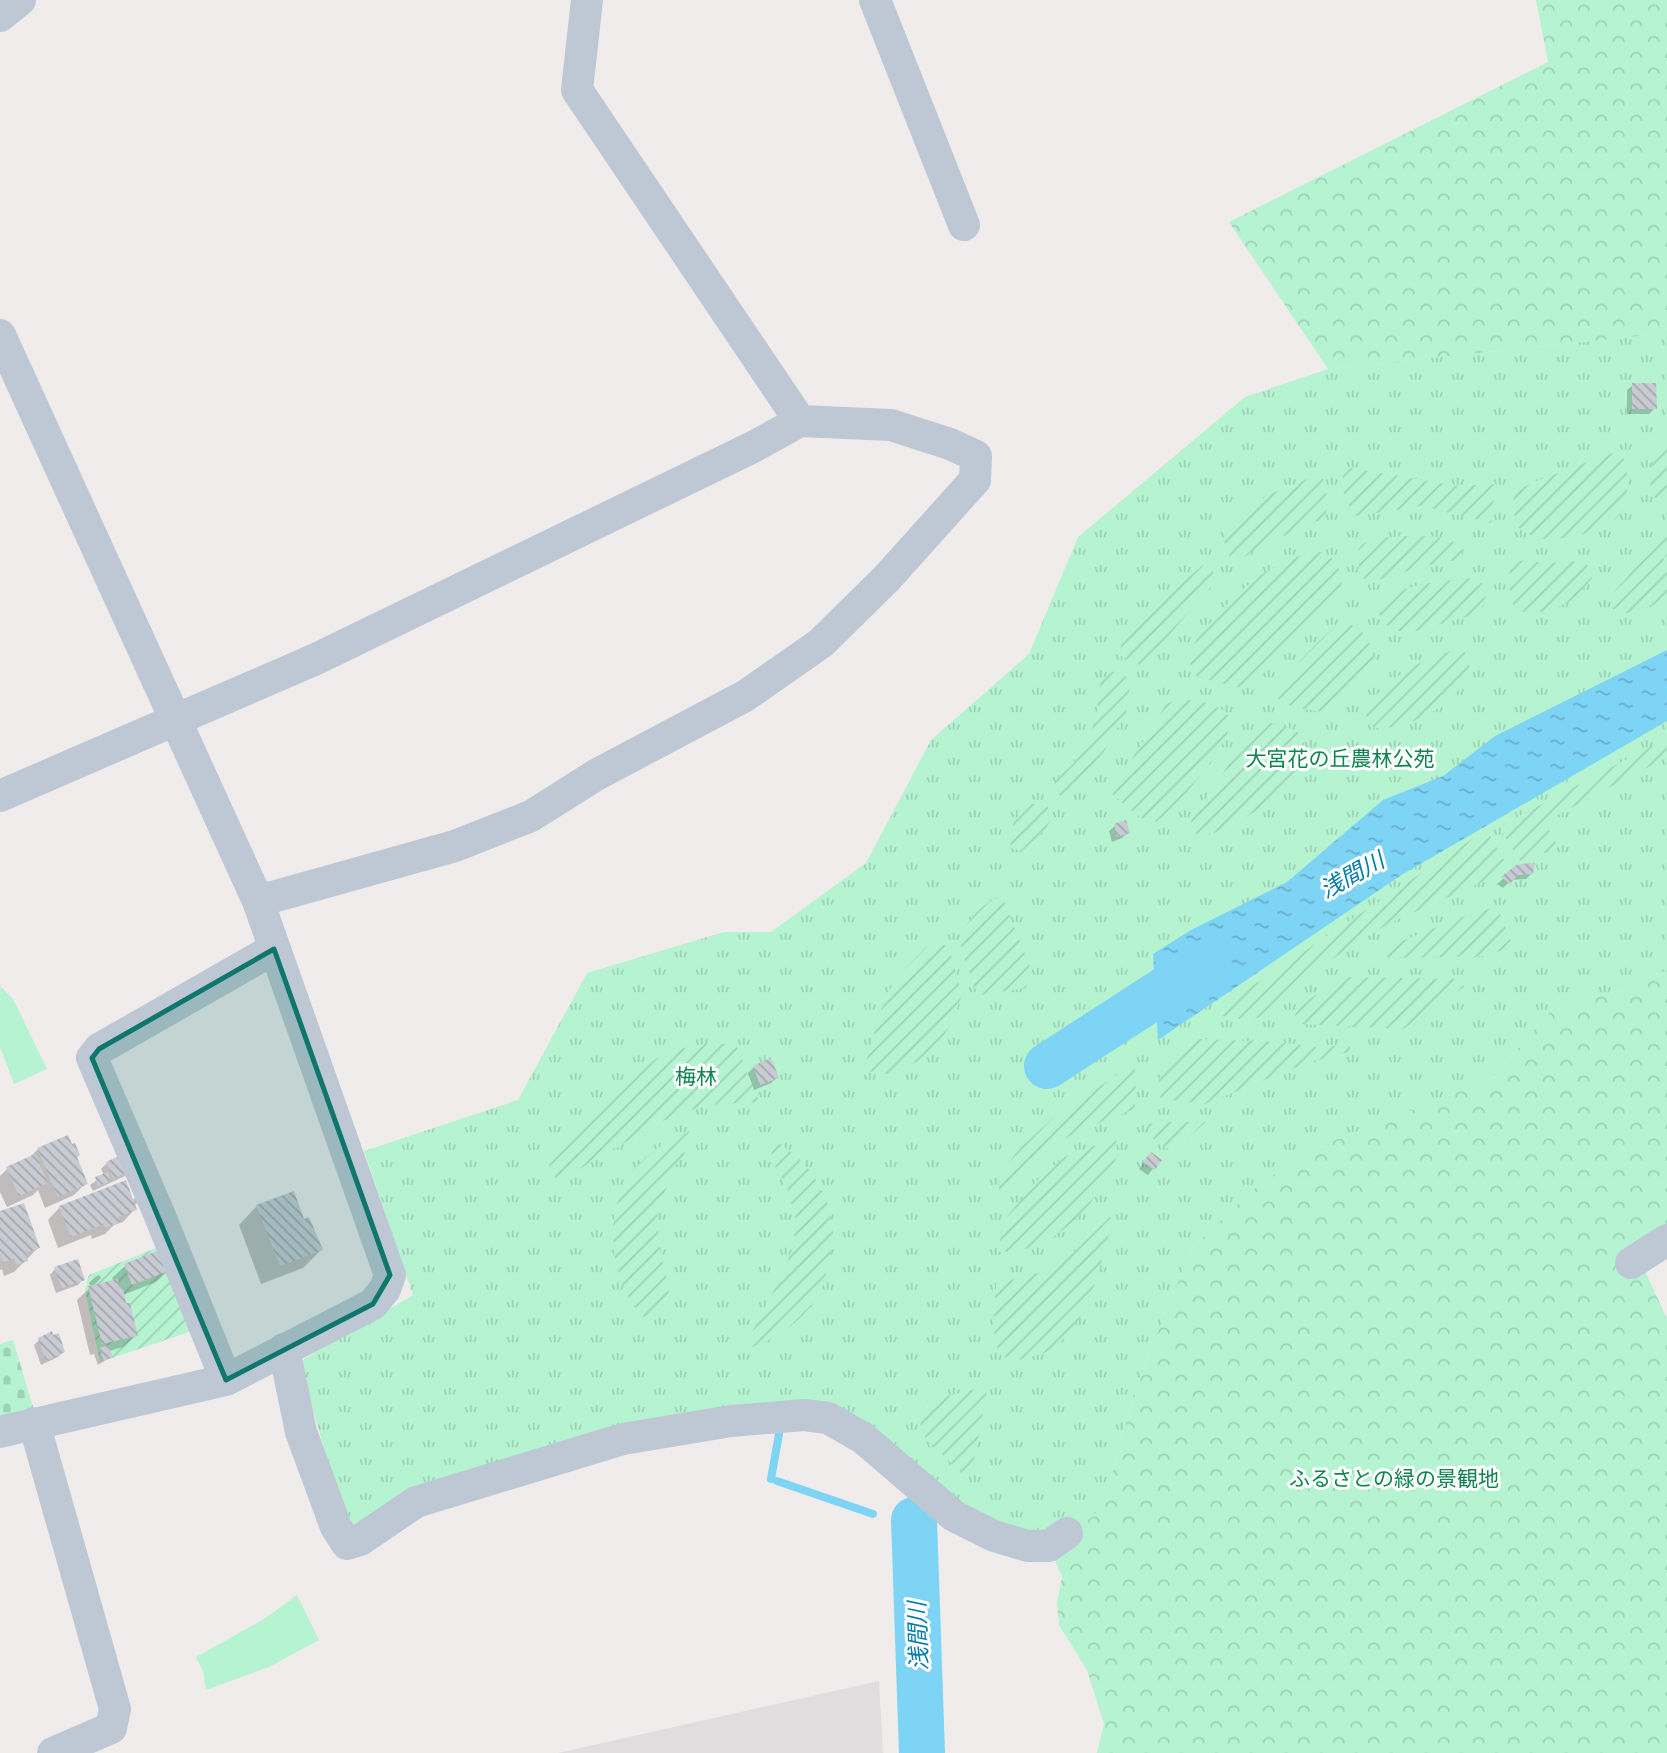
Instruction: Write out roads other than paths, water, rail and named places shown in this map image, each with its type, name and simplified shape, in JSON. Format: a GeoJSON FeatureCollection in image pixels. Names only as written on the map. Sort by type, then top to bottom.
{"type":"FeatureCollection","features":[{"type":"Feature","properties":{"kind":"street"},"geometry":{"type":"LineString","coordinates":[[0,16],[20,0]]}},
{"type":"Feature","properties":{"kind":"street"},"geometry":{"type":"LineString","coordinates":[[587,0],[577,90],[800,421]]}},
{"type":"Feature","properties":{"kind":"street"},"geometry":{"type":"LineString","coordinates":[[874,0],[964,225]]}},
{"type":"Feature","properties":{"kind":"street"},"geometry":{"type":"LineString","coordinates":[[0,335],[258,901],[390,1275],[385,1289],[373,1304],[226,1380],[0,1432]]}},
{"type":"Feature","properties":{"kind":"street"},"geometry":{"type":"LineString","coordinates":[[0,796],[328,653],[753,447],[800,421],[891,425],[950,444],[976,456],[975,480],[887,578],[821,643],[745,696],[596,775],[531,816],[455,846],[258,901]]}},
{"type":"Feature","properties":{"kind":"street"},"geometry":{"type":"LineString","coordinates":[[226,1380],[93,1058],[99,1049],[274,950]]}},
{"type":"Feature","properties":{"kind":"street"},"geometry":{"type":"LineString","coordinates":[[1631,1263],[1667,1240]]}},
{"type":"Feature","properties":{"kind":"street"},"geometry":{"type":"LineString","coordinates":[[284,1349],[301,1432],[336,1527],[347,1544],[360,1540],[416,1502],[623,1439],[731,1421],[804,1415],[828,1418],[863,1438],[954,1517],[994,1536],[1028,1546],[1049,1546],[1067,1533]]}},
{"type":"Feature","properties":{"kind":"street"},"geometry":{"type":"LineString","coordinates":[[34,1423],[116,1709],[111,1728],[53,1753]]}},
{"type":"Feature","properties":{"kind":"water"},"geometry":{"type":"Polygon","coordinates":[[[1667,650],[1667,721],[1403,874],[1158,1040],[1153,954],[1191,930],[1287,882],[1383,800],[1443,776],[1495,736],[1667,650]]]}},
{"type":"Feature","properties":{"kind":"waterway","name":"浅間川"},"geometry":{"type":"LineString","coordinates":[[1047,1066],[1206,963]]}},
{"type":"Feature","properties":{"kind":"waterway"},"geometry":{"type":"LineString","coordinates":[[771,1479],[779,1434]]}},
{"type":"Feature","properties":{"kind":"waterway"},"geometry":{"type":"LineString","coordinates":[[777,1481],[873,1514]]}},
{"type":"Feature","properties":{"kind":"waterway","name":"浅間川"},"geometry":{"type":"LineString","coordinates":[[914,1520],[922,1753]]}},
{"type":"Feature","properties":{"kind":"park label","name":"大宮花の丘農林公苑"},"geometry":{"type":"Point","coordinates":[1340,759]}},
{"type":"Feature","properties":{"kind":"park label","name":"梅林"},"geometry":{"type":"Point","coordinates":[696,1077]}},
{"type":"Feature","properties":{"kind":"park label","name":"ふるさとの緑の景観地"},"geometry":{"type":"Point","coordinates":[1394,1479]}}]}
